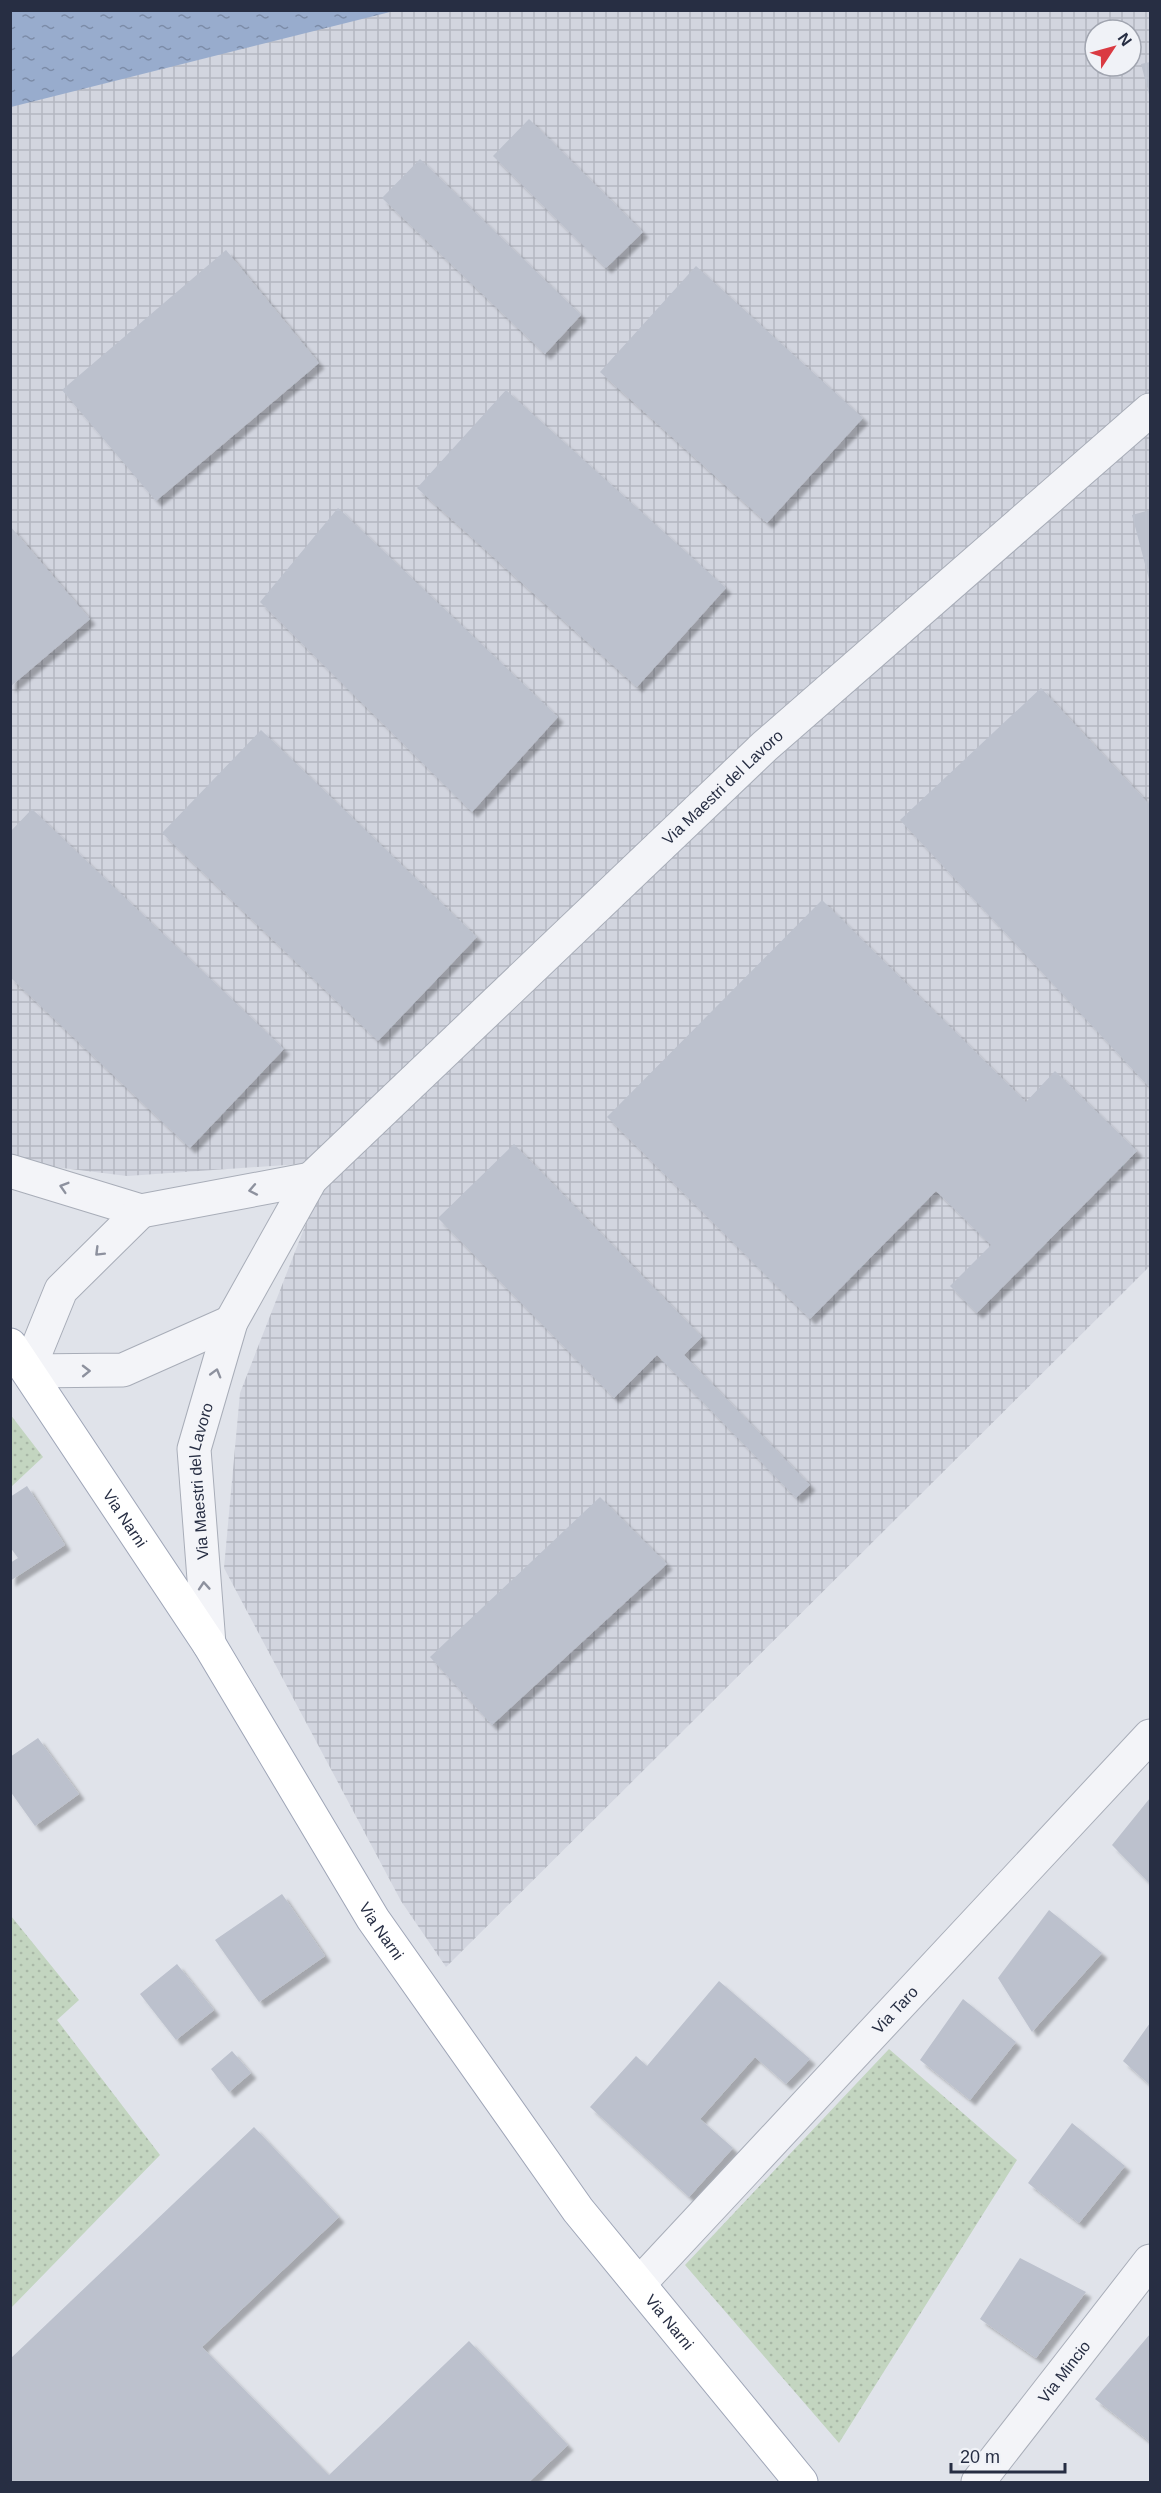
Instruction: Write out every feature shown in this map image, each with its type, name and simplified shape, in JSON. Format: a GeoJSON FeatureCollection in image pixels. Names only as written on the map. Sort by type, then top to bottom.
{"type":"FeatureCollection","features":[{"type":"Feature","properties":{"kind":"main road","name":"Via Narni"},"geometry":{"type":"LineString","coordinates":[[19,1358],[209,1644],[373,1919],[578,2210],[801,2482]]}},
{"type":"Feature","properties":{"kind":"street","name":"Via Maestri del Lavoro"},"geometry":{"type":"LineString","coordinates":[[209,1644],[194,1449],[231,1322],[311,1179],[765,746],[1150,410]]}},
{"type":"Feature","properties":{"kind":"street"},"geometry":{"type":"LineString","coordinates":[[10,1171],[141,1211],[311,1179]]}},
{"type":"Feature","properties":{"kind":"street"},"geometry":{"type":"LineString","coordinates":[[141,1211],[61,1290],[19,1358],[123,1370],[231,1322]]}},
{"type":"Feature","properties":{"kind":"street","name":"Via Taro"},"geometry":{"type":"LineString","coordinates":[[639,2284],[1150,1736]]}},
{"type":"Feature","properties":{"kind":"street","name":"Via Mincio"},"geometry":{"type":"LineString","coordinates":[[978,2482],[1150,2263]]}},
{"type":"Feature","properties":{"kind":"shaded area"},"geometry":{"type":"Polygon","coordinates":[[[10,11],[1150,11],[1150,1266],[446,1967],[401,1901],[224,1568],[240,1393],[330,1162],[127,1176],[22,1163],[11,1155],[10,11]]]}},
{"type":"Feature","properties":{"kind":"green space"},"geometry":{"type":"Polygon","coordinates":[[[10,1414],[43,1457],[11,1487],[10,1487],[10,1414]]]}},
{"type":"Feature","properties":{"kind":"green space"},"geometry":{"type":"Polygon","coordinates":[[[11,1916],[79,2000],[57,2020],[160,2155],[11,2308],[11,1916]]]}},
{"type":"Feature","properties":{"kind":"green space"},"geometry":{"type":"Polygon","coordinates":[[[889,2049],[1017,2160],[839,2443],[685,2265],[889,2049]]]}},
{"type":"Feature","properties":{"kind":"water"},"geometry":{"type":"Polygon","coordinates":[[[11,10],[394,10],[394,11],[11,107],[11,10]]]}},
{"type":"Feature","properties":{"kind":"building"},"geometry":{"type":"Polygon","coordinates":[[[1150,62],[1150,98],[1143,72],[1143,64],[1150,62]]]}},
{"type":"Feature","properties":{"kind":"building"},"geometry":{"type":"Polygon","coordinates":[[[529,119],[643,232],[606,268],[493,156],[529,119]]]}},
{"type":"Feature","properties":{"kind":"building"},"geometry":{"type":"Polygon","coordinates":[[[420,159],[581,315],[545,354],[382,198],[420,159]]]}},
{"type":"Feature","properties":{"kind":"building"},"geometry":{"type":"Polygon","coordinates":[[[226,250],[319,363],[156,501],[62,390],[226,250]]]}},
{"type":"Feature","properties":{"kind":"building"},"geometry":{"type":"Polygon","coordinates":[[[696,266],[863,418],[767,523],[600,372],[696,266]]]}},
{"type":"Feature","properties":{"kind":"building"},"geometry":{"type":"Polygon","coordinates":[[[506,390],[726,588],[637,687],[417,488],[506,390]]]}},
{"type":"Feature","properties":{"kind":"building"},"geometry":{"type":"Polygon","coordinates":[[[338,508],[558,717],[472,812],[260,602],[338,508]]]}},
{"type":"Feature","properties":{"kind":"building"},"geometry":{"type":"Polygon","coordinates":[[[1150,510],[1150,583],[1132,515],[1150,510]]]}},
{"type":"Feature","properties":{"kind":"building"},"geometry":{"type":"Polygon","coordinates":[[[10,526],[90,619],[10,687],[10,526]]]}},
{"type":"Feature","properties":{"kind":"building"},"geometry":{"type":"Polygon","coordinates":[[[1041,688],[1150,805],[1150,1088],[900,820],[1041,688]]]}},
{"type":"Feature","properties":{"kind":"building"},"geometry":{"type":"Polygon","coordinates":[[[261,730],[477,937],[378,1041],[162,833],[261,730]]]}},
{"type":"Feature","properties":{"kind":"building"},"geometry":{"type":"Polygon","coordinates":[[[32,809],[284,1049],[190,1148],[10,977],[10,832],[32,809]]]}},
{"type":"Feature","properties":{"kind":"building"},"geometry":{"type":"Polygon","coordinates":[[[822,900],[1026,1102],[1055,1071],[1137,1151],[977,1313],[950,1286],[991,1245],[936,1191],[810,1319],[607,1117],[822,900]]]}},
{"type":"Feature","properties":{"kind":"building"},"geometry":{"type":"Polygon","coordinates":[[[514,1144],[702,1337],[684,1355],[810,1485],[796,1498],[657,1355],[614,1398],[438,1218],[514,1144]]]}},
{"type":"Feature","properties":{"kind":"building"},"geometry":{"type":"Polygon","coordinates":[[[27,1486],[65,1545],[10,1581],[10,1563],[18,1558],[10,1547],[10,1497],[27,1486]]]}},
{"type":"Feature","properties":{"kind":"building"},"geometry":{"type":"Polygon","coordinates":[[[600,1497],[667,1564],[492,1725],[430,1657],[600,1497]]]}},
{"type":"Feature","properties":{"kind":"building"},"geometry":{"type":"Polygon","coordinates":[[[38,1738],[79,1794],[35,1826],[10,1791],[10,1757],[38,1738]]]}},
{"type":"Feature","properties":{"kind":"building"},"geometry":{"type":"Polygon","coordinates":[[[1150,1798],[1150,1884],[1112,1845],[1150,1798]]]}},
{"type":"Feature","properties":{"kind":"building"},"geometry":{"type":"Polygon","coordinates":[[[282,1894],[325,1956],[259,2002],[215,1940],[282,1894]]]}},
{"type":"Feature","properties":{"kind":"building"},"geometry":{"type":"Polygon","coordinates":[[[1049,1910],[1102,1953],[1032,2032],[998,1978],[1049,1910]]]}},
{"type":"Feature","properties":{"kind":"building"},"geometry":{"type":"Polygon","coordinates":[[[177,1964],[214,2010],[176,2040],[140,1994],[177,1964]]]}},
{"type":"Feature","properties":{"kind":"building"},"geometry":{"type":"Polygon","coordinates":[[[719,1981],[810,2059],[786,2084],[755,2057],[700,2119],[733,2148],[689,2197],[590,2107],[636,2056],[647,2066],[719,1981]]]}},
{"type":"Feature","properties":{"kind":"building"},"geometry":{"type":"Polygon","coordinates":[[[963,1999],[1016,2042],[970,2100],[920,2060],[963,1999]]]}},
{"type":"Feature","properties":{"kind":"building"},"geometry":{"type":"Polygon","coordinates":[[[1150,2023],[1150,2085],[1123,2061],[1150,2023]]]}},
{"type":"Feature","properties":{"kind":"building"},"geometry":{"type":"Polygon","coordinates":[[[232,2051],[251,2073],[229,2092],[211,2069],[232,2051]]]}},
{"type":"Feature","properties":{"kind":"building"},"geometry":{"type":"Polygon","coordinates":[[[1072,2123],[1125,2166],[1079,2223],[1028,2183],[1072,2123]]]}},
{"type":"Feature","properties":{"kind":"building"},"geometry":{"type":"Polygon","coordinates":[[[254,2127],[339,2217],[202,2347],[329,2475],[469,2341],[568,2445],[529,2482],[10,2482],[10,2359],[254,2127]]]}},
{"type":"Feature","properties":{"kind":"building"},"geometry":{"type":"Polygon","coordinates":[[[1020,2258],[1086,2292],[1036,2358],[980,2319],[1020,2258]]]}},
{"type":"Feature","properties":{"kind":"building"},"geometry":{"type":"Polygon","coordinates":[[[1150,2334],[1150,2442],[1095,2399],[1150,2334]]]}}]}
